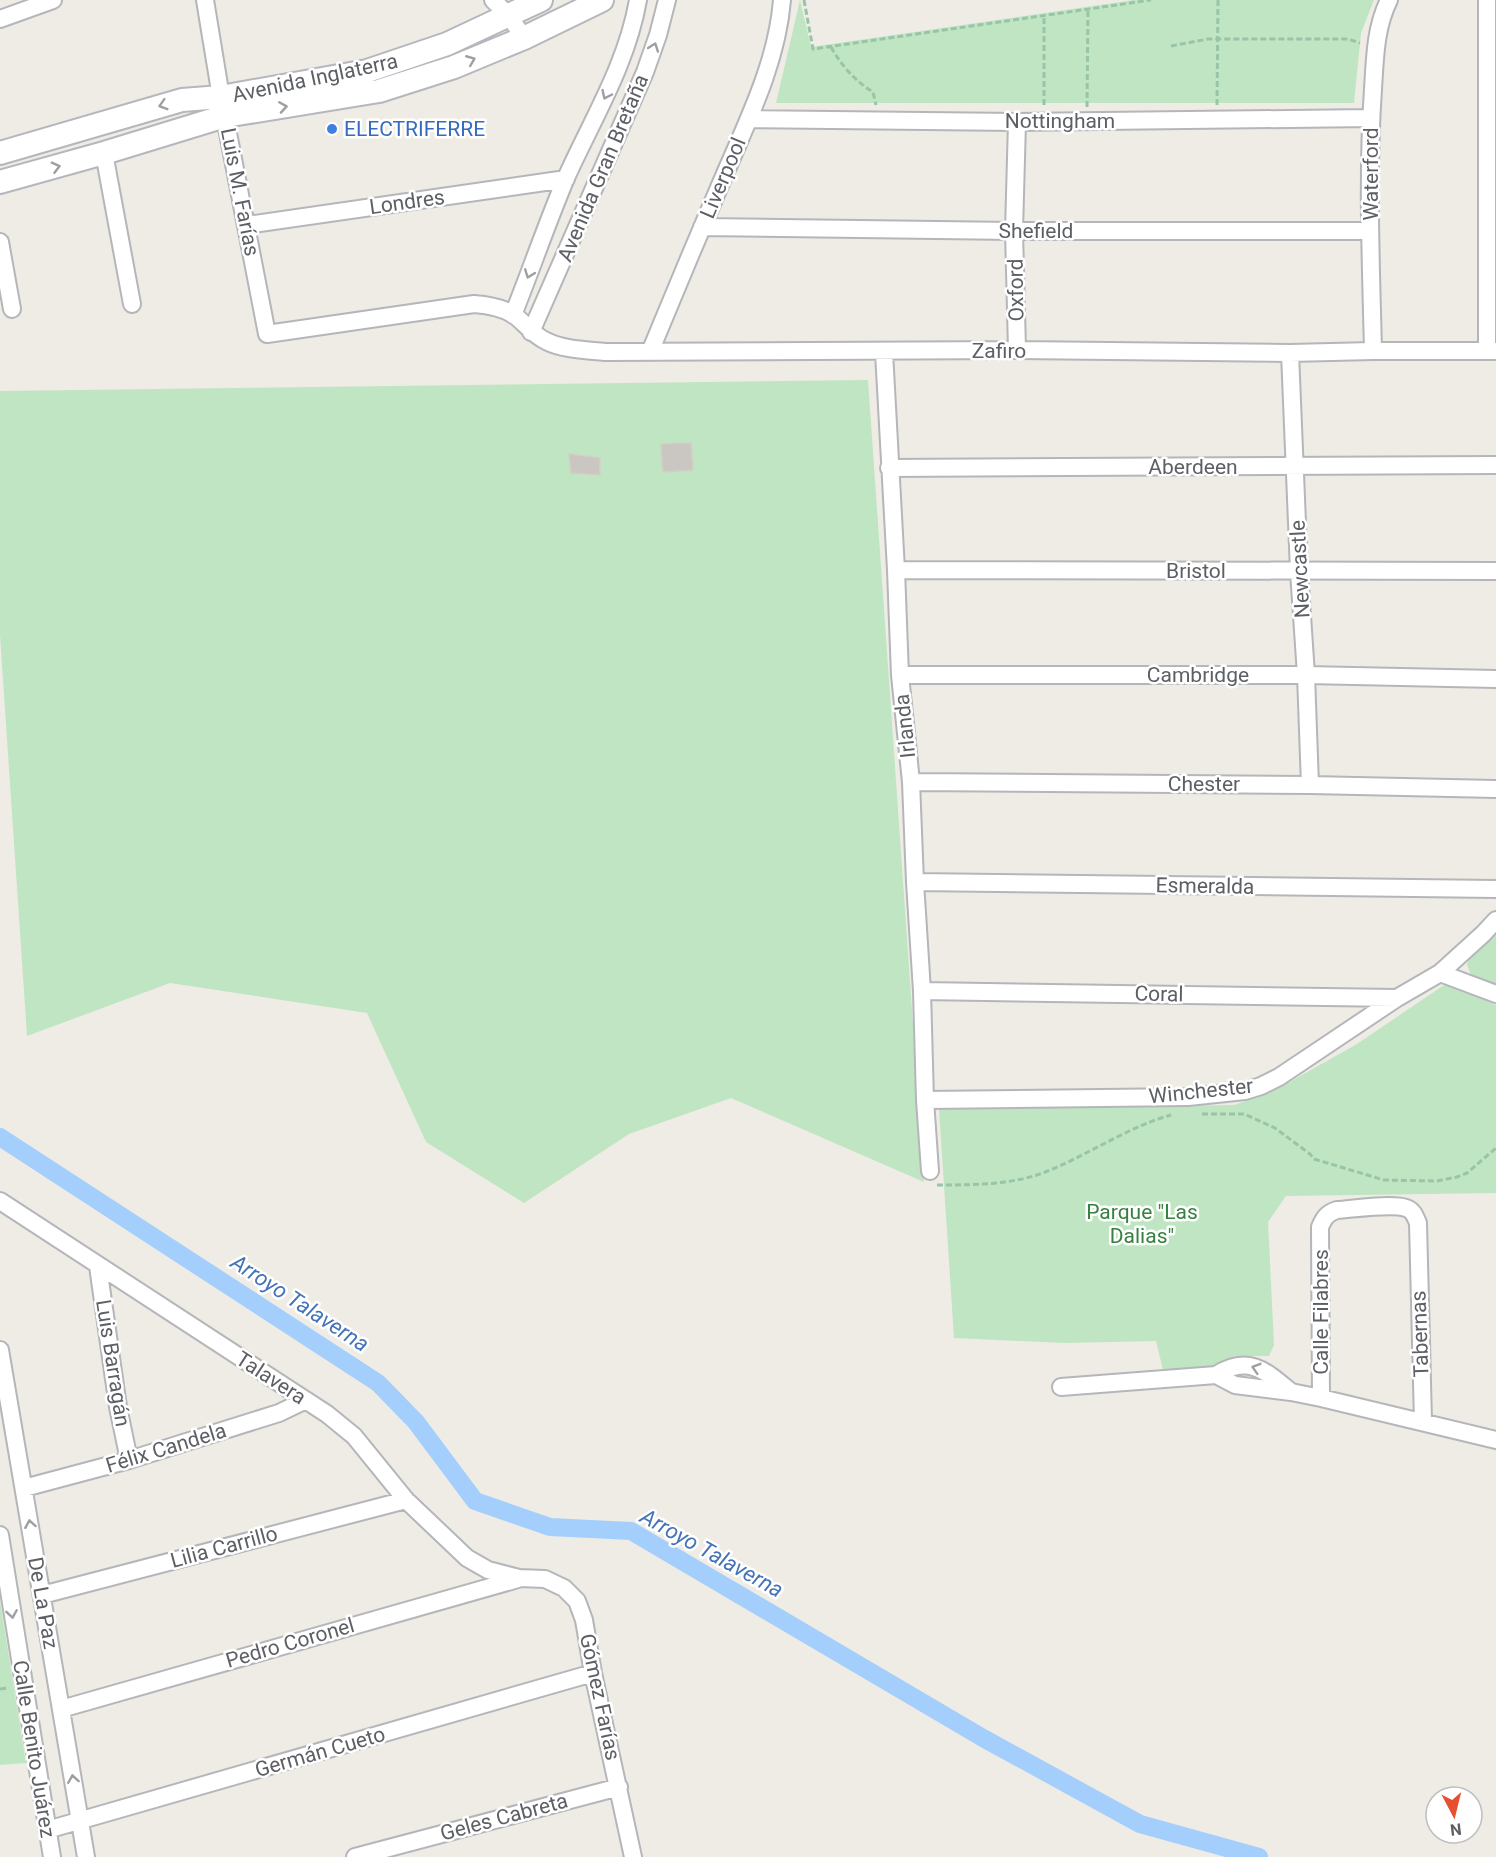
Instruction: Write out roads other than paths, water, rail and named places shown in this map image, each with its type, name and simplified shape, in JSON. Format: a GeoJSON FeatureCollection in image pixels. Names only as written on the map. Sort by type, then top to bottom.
{"type":"FeatureCollection","features":[{"type":"Feature","properties":{"kind":"street"},"geometry":{"type":"LineString","coordinates":[[0,19],[53,0]]}},
{"type":"Feature","properties":{"kind":"street","name":"Luis M. Farías"},"geometry":{"type":"LineString","coordinates":[[205,0],[267,334],[474,303],[487,304],[513,315]]}},
{"type":"Feature","properties":{"kind":"street","name":"Avenida Inglaterra"},"geometry":{"type":"LineString","coordinates":[[223,106],[367,71],[447,44],[501,8],[541,0]]}},
{"type":"Feature","properties":{"kind":"street","name":"Avenida Inglaterra"},"geometry":{"type":"LineString","coordinates":[[223,106],[379,91],[454,67],[524,38],[602,0]]}},
{"type":"Feature","properties":{"kind":"street","name":"Avenida Gran Bretaña"},"geometry":{"type":"LineString","coordinates":[[513,315],[566,179],[610,88],[628,39],[638,0]]}},
{"type":"Feature","properties":{"kind":"street","name":"Avenida Gran Bretaña"},"geometry":{"type":"LineString","coordinates":[[531,332],[645,72],[667,0]]}},
{"type":"Feature","properties":{"kind":"street","name":"Liverpool"},"geometry":{"type":"LineString","coordinates":[[650,352],[749,119],[771,59],[781,16],[782,0]]}},
{"type":"Feature","properties":{"kind":"street","name":"Waterford"},"geometry":{"type":"LineString","coordinates":[[1373,351],[1370,231],[1371,118],[1377,37],[1383,12],[1389,0]]}},
{"type":"Feature","properties":{"kind":"street"},"geometry":{"type":"LineString","coordinates":[[1487,0],[1492,351]]}},
{"type":"Feature","properties":{"kind":"street"},"geometry":{"type":"LineString","coordinates":[[501,8],[524,38]]}},
{"type":"Feature","properties":{"kind":"street"},"geometry":{"type":"LineString","coordinates":[[0,153],[182,99],[223,106]]}},
{"type":"Feature","properties":{"kind":"street"},"geometry":{"type":"LineString","coordinates":[[0,182],[104,153],[223,106]]}},
{"type":"Feature","properties":{"kind":"street","name":"Nottingham"},"geometry":{"type":"LineString","coordinates":[[749,119],[1017,122],[1371,118]]}},
{"type":"Feature","properties":{"kind":"street","name":"Oxford"},"geometry":{"type":"LineString","coordinates":[[1017,122],[1014,231],[1017,350]]}},
{"type":"Feature","properties":{"kind":"street"},"geometry":{"type":"LineString","coordinates":[[104,153],[132,304]]}},
{"type":"Feature","properties":{"kind":"street","name":"Londres"},"geometry":{"type":"LineString","coordinates":[[247,225],[566,179]]}},
{"type":"Feature","properties":{"kind":"street","name":"Shefield"},"geometry":{"type":"LineString","coordinates":[[702,227],[1014,231],[1370,231]]}},
{"type":"Feature","properties":{"kind":"street"},"geometry":{"type":"LineString","coordinates":[[0,242],[12,309]]}},
{"type":"Feature","properties":{"kind":"street","name":"Zafiro"},"geometry":{"type":"LineString","coordinates":[[513,315],[531,332],[547,342],[574,349],[605,352],[1492,351]]}},
{"type":"Feature","properties":{"kind":"street","name":"Irlanda"},"geometry":{"type":"LineString","coordinates":[[884,352],[900,675],[911,782],[930,1171]]}},
{"type":"Feature","properties":{"kind":"street","name":"Newcastle"},"geometry":{"type":"LineString","coordinates":[[1290,353],[1310,785]]}},
{"type":"Feature","properties":{"kind":"street","name":"Aberdeen"},"geometry":{"type":"LineString","coordinates":[[889,468],[1496,465]]}},
{"type":"Feature","properties":{"kind":"street","name":"Bristol"},"geometry":{"type":"LineString","coordinates":[[896,570],[1496,571]]}},
{"type":"Feature","properties":{"kind":"street","name":"Cambridge"},"geometry":{"type":"LineString","coordinates":[[900,675],[1306,675],[1496,679]]}},
{"type":"Feature","properties":{"kind":"street","name":"Chester"},"geometry":{"type":"LineString","coordinates":[[911,782],[1496,789]]}},
{"type":"Feature","properties":{"kind":"street","name":"Esmeralda"},"geometry":{"type":"LineString","coordinates":[[915,882],[1496,890]]}},
{"type":"Feature","properties":{"kind":"street","name":"Winchester"},"geometry":{"type":"LineString","coordinates":[[925,1100],[1188,1097],[1245,1091],[1261,1086],[1279,1077],[1397,998],[1440,973],[1496,920]]}},
{"type":"Feature","properties":{"kind":"street"},"geometry":{"type":"LineString","coordinates":[[1440,973],[1496,994]]}},
{"type":"Feature","properties":{"kind":"street","name":"Coral"},"geometry":{"type":"LineString","coordinates":[[921,991],[1397,998]]}},
{"type":"Feature","properties":{"kind":"street","name":"Talavera"},"geometry":{"type":"LineString","coordinates":[[0,1201],[327,1414],[354,1436],[405,1500],[467,1558],[488,1570],[519,1578]]}},
{"type":"Feature","properties":{"kind":"street","name":"Tabernas"},"geometry":{"type":"LineString","coordinates":[[1320,1227],[1329,1212],[1337,1209],[1393,1206],[1407,1208],[1414,1214],[1418,1223],[1423,1421]]}},
{"type":"Feature","properties":{"kind":"street","name":"Calle Filabres"},"geometry":{"type":"LineString","coordinates":[[1320,1227],[1321,1398]]}},
{"type":"Feature","properties":{"kind":"street","name":"Luis Barragán"},"geometry":{"type":"LineString","coordinates":[[98,1266],[118,1407],[129,1460]]}},
{"type":"Feature","properties":{"kind":"street","name":"De La Paz"},"geometry":{"type":"LineString","coordinates":[[0,1350],[86,1857]]}},
{"type":"Feature","properties":{"kind":"street"},"geometry":{"type":"LineString","coordinates":[[1061,1387],[1216,1376],[1235,1385],[1321,1398],[1496,1440]]}},
{"type":"Feature","properties":{"kind":"street","name":"Félix Candela"},"geometry":{"type":"LineString","coordinates":[[24,1488],[129,1460],[279,1413],[306,1400]]}},
{"type":"Feature","properties":{"kind":"street","name":"Lilia Carrillo"},"geometry":{"type":"LineString","coordinates":[[42,1595],[405,1500]]}},
{"type":"Feature","properties":{"kind":"street","name":"Calle Benito Juárez"},"geometry":{"type":"LineString","coordinates":[[1,1543],[47,1830],[49,1857]]}},
{"type":"Feature","properties":{"kind":"street","name":"Gómez Farías"},"geometry":{"type":"LineString","coordinates":[[519,1578],[545,1579],[564,1588],[577,1601],[584,1620],[593,1673],[633,1857]]}},
{"type":"Feature","properties":{"kind":"street","name":"Pedro Coronel"},"geometry":{"type":"LineString","coordinates":[[61,1709],[519,1578]]}},
{"type":"Feature","properties":{"kind":"street","name":"Germán Cueto"},"geometry":{"type":"LineString","coordinates":[[47,1830],[593,1673]]}},
{"type":"Feature","properties":{"kind":"street","name":"Geles Cabreta"},"geometry":{"type":"LineString","coordinates":[[355,1857],[619,1787]]}},
{"type":"Feature","properties":{"kind":"waterway","name":"Arroyo Talaverna"},"geometry":{"type":"LineString","coordinates":[[0,1137],[378,1383],[416,1422],[475,1501],[550,1527],[631,1531],[983,1738],[1140,1824],[1259,1857]]}},
{"type":"Feature","properties":{"kind":"place","name":"ELECTRIFERRE"},"geometry":{"type":"Point","coordinates":[332,129]}},
{"type":"Feature","properties":{"kind":"park label","name":"Parque \"Las Dalias\""},"geometry":{"type":"Point","coordinates":[1142,1224]}}]}
